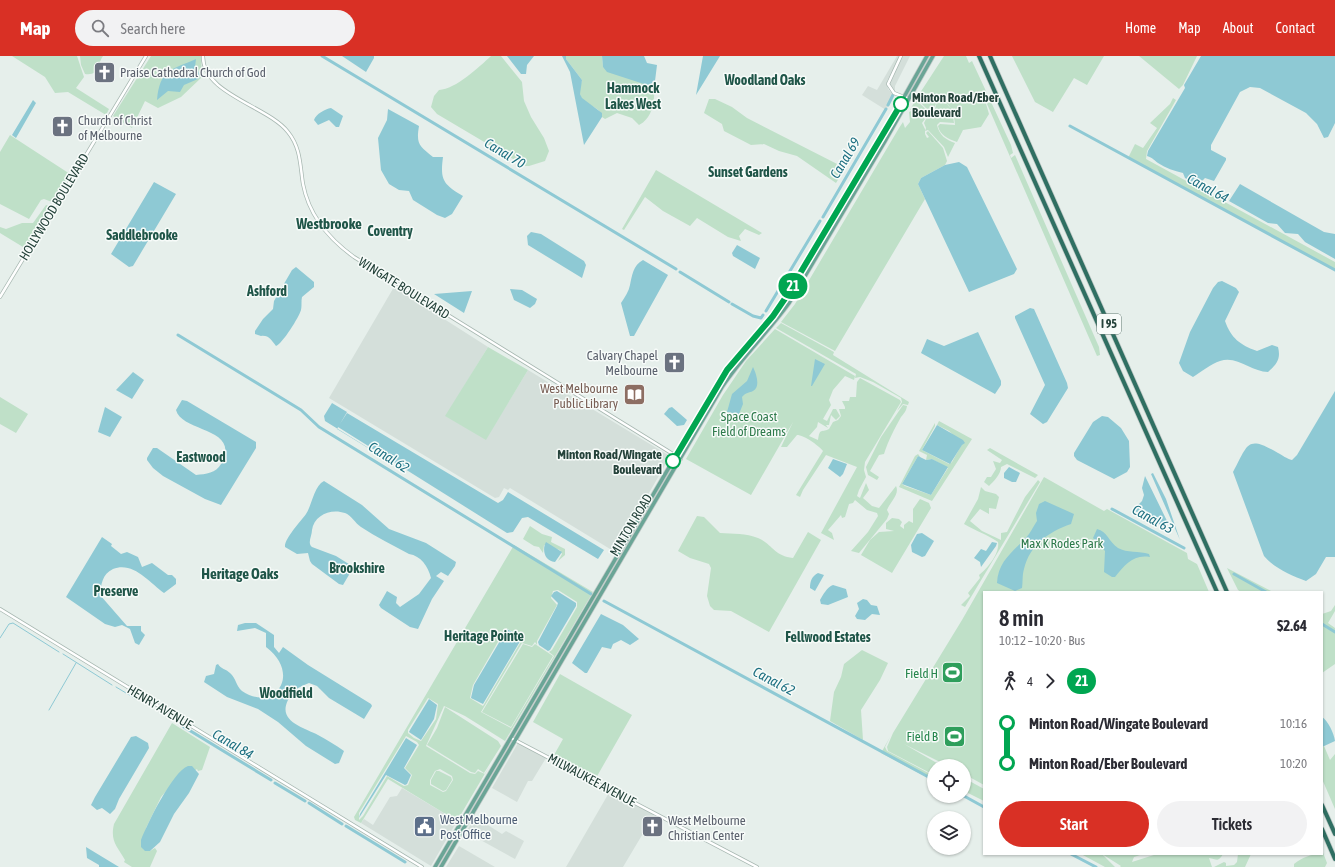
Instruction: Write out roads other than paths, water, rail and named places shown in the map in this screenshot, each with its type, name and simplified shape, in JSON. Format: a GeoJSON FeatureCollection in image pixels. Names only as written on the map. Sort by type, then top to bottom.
{"type":"FeatureCollection","features":[{"type":"Feature","properties":{"kind":"highway","name":"I 95"},"geometry":{"type":"LineString","coordinates":[[979,56],[1217,591]]}},
{"type":"Feature","properties":{"kind":"highway","name":"I 95"},"geometry":{"type":"LineString","coordinates":[[990,56],[1228,591]]}},
{"type":"Feature","properties":{"kind":"highway"},"geometry":{"type":"LineString","coordinates":[[1323,807],[1335,834]]}},
{"type":"Feature","properties":{"kind":"highway"},"geometry":{"type":"LineString","coordinates":[[1323,831],[1335,859]]}},
{"type":"Feature","properties":{"kind":"main road","name":"MINTON ROAD"},"geometry":{"type":"LineString","coordinates":[[435,867],[677,456],[715,388],[741,352],[773,316],[786,297],[904,98],[927,56]]}},
{"type":"Feature","properties":{"kind":"main road","name":"MINTON ROAD"},"geometry":{"type":"LineString","coordinates":[[441,867],[722,387],[789,303],[933,56]]}},
{"type":"Feature","properties":{"kind":"main road"},"geometry":{"type":"LineString","coordinates":[[715,388],[722,387],[721,380]]}},
{"type":"Feature","properties":{"kind":"street","name":"HOLLYWOOD BOULEVARD"},"geometry":{"type":"LineString","coordinates":[[0,297],[146,56]]}},
{"type":"Feature","properties":{"kind":"street","name":"WINGATE BOULEVARD"},"geometry":{"type":"LineString","coordinates":[[203,56],[203,63],[208,75],[218,86],[281,123],[289,133],[301,160],[304,185],[311,207],[320,225],[336,244],[354,258],[681,459]]}},
{"type":"Feature","properties":{"kind":"street"},"geometry":{"type":"LineString","coordinates":[[901,56],[888,84],[891,91],[908,101]]}},
{"type":"Feature","properties":{"kind":"street","name":"HENRY AVENUE"},"geometry":{"type":"LineString","coordinates":[[0,609],[422,867]]}},
{"type":"Feature","properties":{"kind":"street","name":"MILWAUKEE AVENUE"},"geometry":{"type":"LineString","coordinates":[[511,738],[757,867]]}},
{"type":"Feature","properties":{"kind":"water"},"geometry":{"type":"Polygon","coordinates":[[[342,56],[374,56],[374,58],[366,72],[342,56]]]}},
{"type":"Feature","properties":{"kind":"water"},"geometry":{"type":"Polygon","coordinates":[[[507,56],[534,56],[527,65],[526,74],[521,74],[507,56]]]}},
{"type":"Feature","properties":{"kind":"water"},"geometry":{"type":"Polygon","coordinates":[[[562,56],[566,56],[566,59],[582,80],[580,94],[582,98],[602,113],[602,117],[584,145],[570,72],[562,56]]]}},
{"type":"Feature","properties":{"kind":"water"},"geometry":{"type":"Polygon","coordinates":[[[602,56],[644,56],[647,63],[657,65],[655,81],[647,85],[607,72],[603,67],[602,56]]]}},
{"type":"Feature","properties":{"kind":"water"},"geometry":{"type":"Polygon","coordinates":[[[703,56],[720,56],[696,95],[703,56]]]}},
{"type":"Feature","properties":{"kind":"water"},"geometry":{"type":"Polygon","coordinates":[[[1201,56],[1335,56],[1335,123],[1328,137],[1324,138],[1317,124],[1306,113],[1260,88],[1250,87],[1240,92],[1211,145],[1211,150],[1226,158],[1214,181],[1205,178],[1198,185],[1185,178],[1183,173],[1167,168],[1147,156],[1148,151],[1185,88],[1184,85],[1201,56]]]}},
{"type":"Feature","properties":{"kind":"water"},"geometry":{"type":"Polygon","coordinates":[[[196,59],[195,67],[200,74],[198,79],[184,85],[180,92],[168,91],[157,100],[164,76],[173,69],[196,59]]]}},
{"type":"Feature","properties":{"kind":"water"},"geometry":{"type":"Polygon","coordinates":[[[33,100],[36,103],[16,138],[12,135],[33,100]]]}},
{"type":"Feature","properties":{"kind":"water"},"geometry":{"type":"Polygon","coordinates":[[[331,108],[343,116],[339,127],[336,127],[329,120],[318,125],[314,120],[315,118],[321,112],[331,108]]]}},
{"type":"Feature","properties":{"kind":"water"},"geometry":{"type":"Polygon","coordinates":[[[388,109],[419,126],[418,141],[424,150],[433,157],[443,157],[442,171],[444,181],[463,196],[452,214],[445,218],[437,215],[413,200],[409,191],[399,190],[389,184],[381,170],[378,138],[387,120],[388,109]]]}},
{"type":"Feature","properties":{"kind":"water"},"geometry":{"type":"Polygon","coordinates":[[[959,162],[967,167],[1017,269],[1014,274],[969,292],[918,184],[921,178],[945,165],[959,162]]]}},
{"type":"Feature","properties":{"kind":"water"},"geometry":{"type":"Polygon","coordinates":[[[154,182],[176,194],[133,266],[129,267],[111,254],[154,182]]]}},
{"type":"Feature","properties":{"kind":"water"},"geometry":{"type":"Polygon","coordinates":[[[1240,184],[1324,232],[1335,234],[1335,259],[1305,242],[1298,234],[1285,233],[1277,224],[1268,223],[1229,201],[1240,184]]]}},
{"type":"Feature","properties":{"kind":"water"},"geometry":{"type":"Polygon","coordinates":[[[531,232],[541,234],[584,261],[586,265],[582,278],[528,245],[527,236],[531,232]]]}},
{"type":"Feature","properties":{"kind":"water"},"geometry":{"type":"Polygon","coordinates":[[[737,245],[760,258],[755,269],[733,256],[732,253],[737,245]]]}},
{"type":"Feature","properties":{"kind":"water"},"geometry":{"type":"Polygon","coordinates":[[[643,260],[668,275],[634,336],[630,336],[621,303],[629,290],[632,274],[635,268],[643,260]]]}},
{"type":"Feature","properties":{"kind":"water"},"geometry":{"type":"Polygon","coordinates":[[[296,267],[314,282],[314,287],[302,297],[301,310],[297,318],[286,335],[276,346],[268,337],[255,334],[255,331],[263,319],[273,309],[274,301],[292,270],[296,267]]]}},
{"type":"Feature","properties":{"kind":"water"},"geometry":{"type":"Polygon","coordinates":[[[1222,281],[1236,288],[1239,292],[1225,321],[1233,336],[1241,343],[1257,351],[1272,345],[1278,347],[1278,361],[1268,372],[1232,360],[1220,361],[1213,364],[1193,377],[1183,371],[1179,363],[1190,332],[1213,288],[1218,282],[1222,281]]]}},
{"type":"Feature","properties":{"kind":"water"},"geometry":{"type":"Polygon","coordinates":[[[510,289],[522,290],[537,299],[535,304],[530,308],[514,300],[510,289]]]}},
{"type":"Feature","properties":{"kind":"water"},"geometry":{"type":"Polygon","coordinates":[[[472,291],[464,313],[434,294],[472,291]]]}},
{"type":"Feature","properties":{"kind":"water"},"geometry":{"type":"Polygon","coordinates":[[[1030,308],[1034,309],[1068,388],[1047,422],[1043,424],[1030,414],[1045,385],[1015,318],[1015,316],[1030,308]]]}},
{"type":"Feature","properties":{"kind":"water"},"geometry":{"type":"Polygon","coordinates":[[[978,332],[1001,381],[1001,385],[995,394],[921,353],[927,339],[944,346],[978,332]]]}},
{"type":"Feature","properties":{"kind":"water"},"geometry":{"type":"Polygon","coordinates":[[[815,359],[825,364],[811,386],[815,359]]]}},
{"type":"Feature","properties":{"kind":"water"},"geometry":{"type":"Polygon","coordinates":[[[753,367],[757,380],[757,386],[753,391],[746,393],[742,397],[743,404],[739,414],[727,412],[732,394],[747,381],[753,367]]]}},
{"type":"Feature","properties":{"kind":"water"},"geometry":{"type":"Polygon","coordinates":[[[133,372],[144,380],[132,399],[116,390],[133,372]]]}},
{"type":"Feature","properties":{"kind":"water"},"geometry":{"type":"Polygon","coordinates":[[[1335,391],[1335,557],[1326,557],[1316,574],[1306,581],[1278,568],[1264,556],[1233,472],[1245,449],[1249,445],[1260,444],[1292,460],[1297,455],[1335,391]]]}},
{"type":"Feature","properties":{"kind":"water"},"geometry":{"type":"Polygon","coordinates":[[[182,400],[187,401],[256,442],[256,448],[221,505],[205,499],[163,476],[153,468],[147,460],[153,448],[157,448],[196,475],[214,471],[221,464],[225,452],[224,443],[218,437],[189,423],[181,417],[176,410],[182,400]]]}},
{"type":"Feature","properties":{"kind":"water"},"geometry":{"type":"Polygon","coordinates":[[[332,403],[347,412],[337,429],[325,421],[324,416],[332,403]]]}},
{"type":"Feature","properties":{"kind":"water"},"geometry":{"type":"Polygon","coordinates":[[[105,407],[122,417],[110,437],[98,432],[105,407]]]}},
{"type":"Feature","properties":{"kind":"water"},"geometry":{"type":"Polygon","coordinates":[[[672,407],[687,420],[684,425],[677,426],[664,414],[669,408],[672,407]]]}},
{"type":"Feature","properties":{"kind":"water"},"geometry":{"type":"Polygon","coordinates":[[[347,413],[498,503],[503,500],[508,492],[604,550],[598,559],[528,517],[522,518],[513,532],[507,533],[338,427],[347,413]]]}},
{"type":"Feature","properties":{"kind":"water"},"geometry":{"type":"Polygon","coordinates":[[[1102,416],[1108,417],[1121,428],[1129,441],[1130,467],[1127,472],[1114,479],[1077,460],[1074,456],[1074,453],[1093,422],[1102,416]]]}},
{"type":"Feature","properties":{"kind":"water"},"geometry":{"type":"Polygon","coordinates":[[[937,425],[963,440],[965,443],[962,445],[950,464],[922,450],[937,425]]]}},
{"type":"Feature","properties":{"kind":"water"},"geometry":{"type":"Polygon","coordinates":[[[918,456],[926,460],[932,459],[948,467],[931,495],[902,484],[918,456]]]}},
{"type":"Feature","properties":{"kind":"water"},"geometry":{"type":"Polygon","coordinates":[[[833,459],[847,464],[843,474],[840,477],[828,468],[833,459]]]}},
{"type":"Feature","properties":{"kind":"water"},"geometry":{"type":"Polygon","coordinates":[[[1009,467],[1020,473],[1016,482],[1012,482],[1004,478],[1004,473],[1009,467]]]}},
{"type":"Feature","properties":{"kind":"water"},"geometry":{"type":"Polygon","coordinates":[[[1153,473],[1166,499],[1180,540],[1151,474],[1153,473]]]}},
{"type":"Feature","properties":{"kind":"water"},"geometry":{"type":"Polygon","coordinates":[[[1145,476],[1168,523],[1164,527],[1135,511],[1144,495],[1142,488],[1145,476]]]}},
{"type":"Feature","properties":{"kind":"water"},"geometry":{"type":"Polygon","coordinates":[[[324,481],[362,505],[389,529],[426,543],[456,562],[448,576],[441,572],[436,576],[444,581],[432,599],[418,629],[410,627],[381,608],[379,605],[387,591],[397,597],[396,603],[400,607],[419,594],[431,578],[426,566],[417,557],[373,534],[359,525],[347,514],[334,511],[324,514],[316,520],[313,525],[310,544],[312,547],[336,556],[352,566],[353,568],[343,585],[339,584],[312,564],[308,553],[297,554],[285,547],[287,539],[306,514],[318,487],[324,481]]]}},
{"type":"Feature","properties":{"kind":"water"},"geometry":{"type":"Polygon","coordinates":[[[1045,501],[1074,514],[1071,524],[1048,535],[1035,546],[1024,569],[1022,588],[1015,591],[997,583],[998,575],[1004,561],[1030,532],[1037,521],[1036,513],[1039,504],[1045,501]]]}},
{"type":"Feature","properties":{"kind":"water"},"geometry":{"type":"Polygon","coordinates":[[[1097,529],[1106,534],[1112,543],[1118,548],[1125,551],[1149,554],[1150,557],[1139,557],[1130,561],[1115,577],[1112,577],[1104,572],[1105,551],[1093,538],[1097,529]]]}},
{"type":"Feature","properties":{"kind":"water"},"geometry":{"type":"Polygon","coordinates":[[[922,533],[934,541],[925,556],[922,557],[912,552],[911,545],[917,534],[922,533]]]}},
{"type":"Feature","properties":{"kind":"water"},"geometry":{"type":"Polygon","coordinates":[[[102,537],[112,544],[111,546],[121,554],[127,552],[138,557],[142,567],[152,563],[176,579],[176,584],[164,593],[147,578],[134,570],[127,568],[120,567],[113,569],[104,577],[100,595],[127,626],[141,626],[141,631],[145,635],[139,645],[135,643],[130,629],[122,625],[115,627],[105,624],[66,597],[102,537]]]}},
{"type":"Feature","properties":{"kind":"water"},"geometry":{"type":"Polygon","coordinates":[[[546,542],[562,552],[555,562],[546,557],[544,548],[546,542]]]}},
{"type":"Feature","properties":{"kind":"water"},"geometry":{"type":"Polygon","coordinates":[[[992,542],[997,543],[996,546],[981,567],[980,562],[974,558],[981,549],[986,551],[992,542]]]}},
{"type":"Feature","properties":{"kind":"water"},"geometry":{"type":"Polygon","coordinates":[[[818,573],[824,575],[815,591],[810,588],[810,583],[813,577],[818,573]]]}},
{"type":"Feature","properties":{"kind":"water"},"geometry":{"type":"Polygon","coordinates":[[[833,585],[846,589],[848,597],[828,605],[821,604],[820,600],[829,587],[833,585]]]}},
{"type":"Feature","properties":{"kind":"water"},"geometry":{"type":"Polygon","coordinates":[[[557,591],[576,603],[576,606],[548,651],[539,645],[538,642],[557,606],[558,603],[551,596],[557,591]]]}},
{"type":"Feature","properties":{"kind":"water"},"geometry":{"type":"Polygon","coordinates":[[[863,599],[867,600],[871,605],[877,606],[880,615],[872,614],[865,620],[857,619],[855,616],[859,609],[857,603],[863,599]]]}},
{"type":"Feature","properties":{"kind":"water"},"geometry":{"type":"Polygon","coordinates":[[[601,614],[623,625],[639,639],[630,645],[621,640],[613,644],[611,649],[602,647],[587,673],[585,673],[572,663],[601,614]]]}},
{"type":"Feature","properties":{"kind":"water"},"geometry":{"type":"Polygon","coordinates":[[[245,623],[256,623],[274,635],[274,647],[279,653],[283,647],[308,665],[371,704],[372,706],[364,719],[329,698],[317,686],[309,683],[296,689],[288,700],[286,714],[289,719],[300,727],[318,735],[344,751],[339,763],[335,764],[306,746],[278,722],[258,709],[227,697],[204,682],[206,676],[214,674],[216,665],[218,664],[232,675],[238,687],[242,691],[254,697],[265,697],[274,694],[280,687],[283,679],[282,668],[277,658],[266,647],[266,633],[255,628],[237,631],[238,625],[245,623]]]}},
{"type":"Feature","properties":{"kind":"water"},"geometry":{"type":"Polygon","coordinates":[[[507,629],[522,638],[483,704],[471,698],[474,685],[507,629]]]}},
{"type":"Feature","properties":{"kind":"water"},"geometry":{"type":"Polygon","coordinates":[[[429,699],[437,705],[434,719],[421,740],[409,732],[429,699]]]}},
{"type":"Feature","properties":{"kind":"water"},"geometry":{"type":"Polygon","coordinates":[[[1323,718],[1330,728],[1335,741],[1323,747],[1323,718]]]}},
{"type":"Feature","properties":{"kind":"water"},"geometry":{"type":"Polygon","coordinates":[[[136,736],[148,743],[149,748],[119,799],[115,809],[110,814],[102,808],[97,810],[91,805],[95,797],[131,737],[136,736]]]}},
{"type":"Feature","properties":{"kind":"water"},"geometry":{"type":"Polygon","coordinates":[[[406,738],[417,745],[404,768],[411,775],[407,784],[405,785],[386,775],[359,818],[360,814],[406,738]]]}},
{"type":"Feature","properties":{"kind":"water"},"geometry":{"type":"Polygon","coordinates":[[[188,766],[192,766],[199,774],[189,793],[174,814],[160,842],[150,851],[145,851],[141,847],[141,840],[149,822],[168,787],[175,777],[188,766]]]}},
{"type":"Feature","properties":{"kind":"water"},"geometry":{"type":"Polygon","coordinates":[[[86,847],[119,867],[99,867],[99,865],[87,858],[86,847]]]}},
{"type":"Feature","properties":{"kind":"waterway","name":"Canal 70"},"geometry":{"type":"LineString","coordinates":[[322,56],[676,269]]}},
{"type":"Feature","properties":{"kind":"waterway","name":"Canal 69"},"geometry":{"type":"LineString","coordinates":[[888,105],[893,95]]}},
{"type":"Feature","properties":{"kind":"waterway","name":"Canal 69"},"geometry":{"type":"LineString","coordinates":[[823,217],[886,109]]}},
{"type":"Feature","properties":{"kind":"waterway","name":"Canal 64"},"geometry":{"type":"LineString","coordinates":[[1070,126],[1335,270]]}},
{"type":"Feature","properties":{"kind":"waterway","name":"Canal 69"},"geometry":{"type":"LineString","coordinates":[[766,311],[820,221]]}},
{"type":"Feature","properties":{"kind":"waterway","name":"Canal 70"},"geometry":{"type":"LineString","coordinates":[[680,272],[729,302]]}},
{"type":"Feature","properties":{"kind":"waterway","name":"Canal 70"},"geometry":{"type":"LineString","coordinates":[[732,304],[753,316],[761,318],[763,315]]}},
{"type":"Feature","properties":{"kind":"waterway","name":"Canal 62"},"geometry":{"type":"LineString","coordinates":[[178,335],[301,410],[319,427],[591,594]]}},
{"type":"Feature","properties":{"kind":"waterway","name":"Canal 63"},"geometry":{"type":"LineString","coordinates":[[1112,509],[1184,548]]}},
{"type":"Feature","properties":{"kind":"waterway","name":"Canal 63"},"geometry":{"type":"LineString","coordinates":[[1234,574],[1264,591]]}},
{"type":"Feature","properties":{"kind":"waterway","name":"Canal 62"},"geometry":{"type":"LineString","coordinates":[[604,601],[927,776]]}},
{"type":"Feature","properties":{"kind":"waterway"},"geometry":{"type":"LineString","coordinates":[[0,638],[9,624],[13,623],[59,652]]}},
{"type":"Feature","properties":{"kind":"waterway","name":"Canal 63"},"geometry":{"type":"LineString","coordinates":[[1323,625],[1335,632]]}},
{"type":"Feature","properties":{"kind":"waterway"},"geometry":{"type":"LineString","coordinates":[[63,654],[112,685]]}},
{"type":"Feature","properties":{"kind":"waterway"},"geometry":{"type":"LineString","coordinates":[[49,710],[76,663]]}},
{"type":"Feature","properties":{"kind":"waterway"},"geometry":{"type":"LineString","coordinates":[[116,687],[136,699]]}},
{"type":"Feature","properties":{"kind":"waterway","name":"Canal 84"},"geometry":{"type":"LineString","coordinates":[[184,727],[271,780]]}},
{"type":"Feature","properties":{"kind":"waterway","name":"Canal 84"},"geometry":{"type":"LineString","coordinates":[[275,783],[305,801]]}},
{"type":"Feature","properties":{"kind":"waterway","name":"Canal 62"},"geometry":{"type":"LineString","coordinates":[[971,800],[983,806]]}},
{"type":"Feature","properties":{"kind":"waterway","name":"Canal 84"},"geometry":{"type":"LineString","coordinates":[[309,803],[342,824]]}},
{"type":"Feature","properties":{"kind":"waterway","name":"Canal 84"},"geometry":{"type":"LineString","coordinates":[[346,826],[405,862]]}},
{"type":"Feature","properties":{"kind":"waterway","name":"Canal 62"},"geometry":{"type":"LineString","coordinates":[[1073,855],[1096,867]]}},
{"type":"Feature","properties":{"kind":"place","name":"Praise Cathedral Church of God"},"geometry":{"type":"Point","coordinates":[105,72]}},
{"type":"Feature","properties":{"kind":"place","name":"Minton Road/Eber Boulevard"},"geometry":{"type":"Point","coordinates":[901,104]}},
{"type":"Feature","properties":{"kind":"place","name":"Church of Christ of Melbourne"},"geometry":{"type":"Point","coordinates":[63,127]}},
{"type":"Feature","properties":{"kind":"place","name":"Calvary Chapel Melbourne"},"geometry":{"type":"Point","coordinates":[674,362]}},
{"type":"Feature","properties":{"kind":"place","name":"West Melbourne Public Library"},"geometry":{"type":"Point","coordinates":[634,395]}},
{"type":"Feature","properties":{"kind":"place","name":"Minton Road/Wingate Boulevard"},"geometry":{"type":"Point","coordinates":[673,461]}},
{"type":"Feature","properties":{"kind":"place","name":"Field H"},"geometry":{"type":"Point","coordinates":[953,673]}},
{"type":"Feature","properties":{"kind":"place","name":"Field B"},"geometry":{"type":"Point","coordinates":[954,736]}},
{"type":"Feature","properties":{"kind":"place","name":"West Melbourne Post Office"},"geometry":{"type":"Point","coordinates":[424,826]}},
{"type":"Feature","properties":{"kind":"place","name":"West Melbourne Christian Center"},"geometry":{"type":"Point","coordinates":[653,827]}},
{"type":"Feature","properties":{"kind":"district","name":"Woodland Oaks"},"geometry":{"type":"Point","coordinates":[765,80]}},
{"type":"Feature","properties":{"kind":"district","name":"Hammock Lakes West"},"geometry":{"type":"Point","coordinates":[633,96]}},
{"type":"Feature","properties":{"kind":"district","name":"Sunset Gardens"},"geometry":{"type":"Point","coordinates":[748,172]}},
{"type":"Feature","properties":{"kind":"district","name":"Westbrooke"},"geometry":{"type":"Point","coordinates":[329,223]}},
{"type":"Feature","properties":{"kind":"district","name":"Coventry"},"geometry":{"type":"Point","coordinates":[390,231]}},
{"type":"Feature","properties":{"kind":"district","name":"Saddlebrooke"},"geometry":{"type":"Point","coordinates":[142,235]}},
{"type":"Feature","properties":{"kind":"district","name":"Ashford"},"geometry":{"type":"Point","coordinates":[267,291]}},
{"type":"Feature","properties":{"kind":"district","name":"Eastwood"},"geometry":{"type":"Point","coordinates":[201,457]}},
{"type":"Feature","properties":{"kind":"district","name":"Brookshire"},"geometry":{"type":"Point","coordinates":[357,568]}},
{"type":"Feature","properties":{"kind":"district","name":"Heritage Oaks"},"geometry":{"type":"Point","coordinates":[240,573]}},
{"type":"Feature","properties":{"kind":"district","name":"Preserve"},"geometry":{"type":"Point","coordinates":[116,591]}},
{"type":"Feature","properties":{"kind":"district","name":"Heritage Pointe"},"geometry":{"type":"Point","coordinates":[484,636]}},
{"type":"Feature","properties":{"kind":"district","name":"Fellwood Estates"},"geometry":{"type":"Point","coordinates":[828,637]}},
{"type":"Feature","properties":{"kind":"district","name":"Woodfield"},"geometry":{"type":"Point","coordinates":[286,693]}},
{"type":"Feature","properties":{"kind":"park label","name":"Space Coast Field of Dreams"},"geometry":{"type":"Point","coordinates":[749,424]}},
{"type":"Feature","properties":{"kind":"park label","name":"Max K Rodes Park"},"geometry":{"type":"Point","coordinates":[1062,543]}}]}
